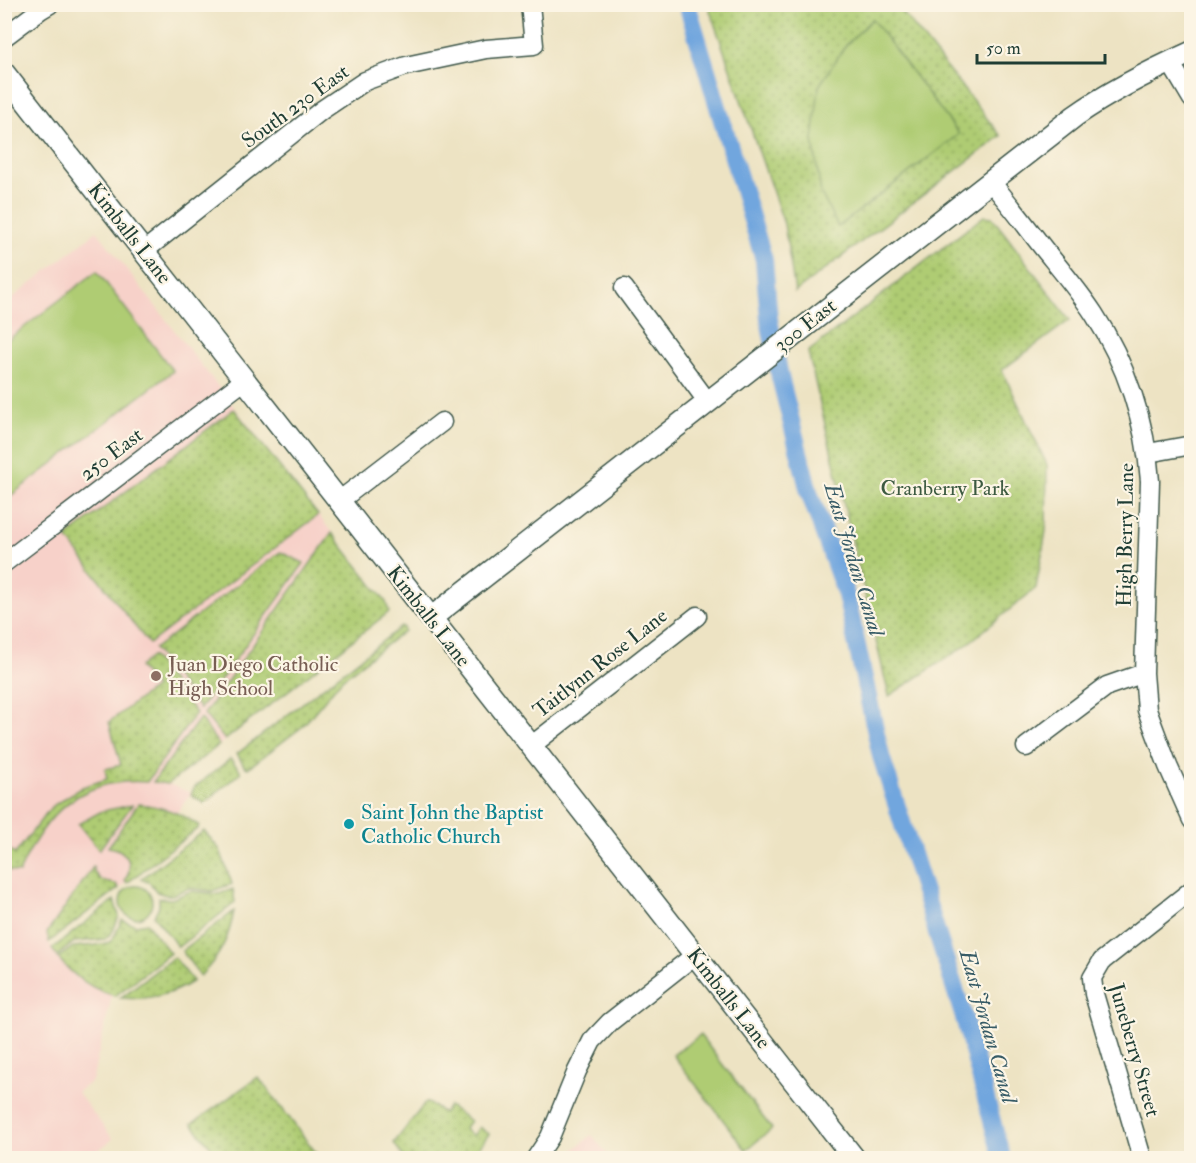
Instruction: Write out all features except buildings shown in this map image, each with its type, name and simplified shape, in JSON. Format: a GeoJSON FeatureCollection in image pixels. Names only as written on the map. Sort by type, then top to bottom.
{"type":"FeatureCollection","features":[{"type":"Feature","properties":{"kind":"street"},"geometry":{"type":"LineString","coordinates":[[4,37],[50,4]]}},
{"type":"Feature","properties":{"kind":"street","name":"South 230 East"},"geometry":{"type":"LineString","coordinates":[[144,251],[322,110],[365,81],[406,66],[486,49],[534,45],[530,4]]}},
{"type":"Feature","properties":{"kind":"street","name":"300 East"},"geometry":{"type":"LineString","coordinates":[[431,618],[763,357],[1105,95],[1191,52]]}},
{"type":"Feature","properties":{"kind":"street"},"geometry":{"type":"LineString","coordinates":[[1170,62],[1191,99]]}},
{"type":"Feature","properties":{"kind":"street","name":"Kimballs Lane"},"geometry":{"type":"LineString","coordinates":[[4,73],[854,1158]]}},
{"type":"Feature","properties":{"kind":"street","name":"High Berry Lane"},"geometry":{"type":"LineString","coordinates":[[990,181],[1094,315],[1111,344],[1137,409],[1148,453],[1150,512],[1144,674],[1147,710],[1191,820]]}},
{"type":"Feature","properties":{"kind":"street"},"geometry":{"type":"LineString","coordinates":[[624,288],[707,401]]}},
{"type":"Feature","properties":{"kind":"street","name":"250 East"},"geometry":{"type":"LineString","coordinates":[[4,563],[244,380]]}},
{"type":"Feature","properties":{"kind":"street"},"geometry":{"type":"LineString","coordinates":[[339,501],[442,422]]}},
{"type":"Feature","properties":{"kind":"street"},"geometry":{"type":"LineString","coordinates":[[1148,453],[1191,446]]}},
{"type":"Feature","properties":{"kind":"street","name":"Taitlynn Rose Lane"},"geometry":{"type":"LineString","coordinates":[[531,746],[697,616]]}},
{"type":"Feature","properties":{"kind":"street"},"geometry":{"type":"LineString","coordinates":[[1026,747],[1107,686],[1144,674]]}},
{"type":"Feature","properties":{"kind":"street","name":"Juneberry Street"},"geometry":{"type":"LineString","coordinates":[[1142,1158],[1094,994],[1092,978],[1102,962],[1191,891]]}},
{"type":"Feature","properties":{"kind":"street"},"geometry":{"type":"LineString","coordinates":[[536,1158],[550,1137],[592,1041],[610,1022],[695,955]]}},
{"type":"Feature","properties":{"kind":"shaded area","name":"Juan Diego Catholic High School"},"geometry":{"type":"Polygon","coordinates":[[[97,231],[386,602],[389,612],[169,784],[191,793],[177,813],[199,826],[49,943],[58,958],[75,976],[99,991],[112,995],[92,1081],[77,1092],[113,1139],[88,1158],[5,1158],[5,304],[97,231]]]}},
{"type":"Feature","properties":{"kind":"shaded area"},"geometry":{"type":"Polygon","coordinates":[[[592,1135],[610,1158],[564,1158],[592,1135]]]}},
{"type":"Feature","properties":{"kind":"green space"},"geometry":{"type":"Polygon","coordinates":[[[708,5],[897,5],[1001,136],[795,292],[784,224],[708,5]]]}},
{"type":"Feature","properties":{"kind":"green space"},"geometry":{"type":"Polygon","coordinates":[[[872,19],[959,134],[838,227],[821,193],[813,140],[819,86],[846,45],[872,19]]]}},
{"type":"Feature","properties":{"kind":"green space","name":"Cranberry Park"},"geometry":{"type":"Polygon","coordinates":[[[984,216],[992,217],[1070,320],[1002,370],[1047,465],[1046,531],[1036,588],[965,646],[889,696],[808,352],[984,216]]]}},
{"type":"Feature","properties":{"kind":"green space"},"geometry":{"type":"Polygon","coordinates":[[[97,271],[173,371],[5,500],[5,342],[97,271]]]}},
{"type":"Feature","properties":{"kind":"green space"},"geometry":{"type":"Polygon","coordinates":[[[234,409],[318,515],[149,644],[66,537],[234,409]]]}},
{"type":"Feature","properties":{"kind":"green space"},"geometry":{"type":"Polygon","coordinates":[[[332,533],[386,602],[389,612],[225,740],[204,714],[332,533]]]}},
{"type":"Feature","properties":{"kind":"green space"},"geometry":{"type":"Polygon","coordinates":[[[280,552],[304,563],[200,709],[154,649],[280,552]]]}},
{"type":"Feature","properties":{"kind":"green space"},"geometry":{"type":"Polygon","coordinates":[[[401,627],[404,631],[342,679],[302,727],[248,768],[244,766],[237,754],[401,627]]]}},
{"type":"Feature","properties":{"kind":"green space"},"geometry":{"type":"Polygon","coordinates":[[[152,656],[196,713],[147,782],[123,782],[83,793],[53,817],[29,852],[19,873],[5,870],[6,848],[15,854],[51,807],[82,787],[107,779],[105,769],[121,765],[109,722],[155,687],[139,667],[152,656]]]}},
{"type":"Feature","properties":{"kind":"green space"},"geometry":{"type":"Polygon","coordinates":[[[200,718],[219,745],[168,784],[153,782],[200,718]]]}},
{"type":"Feature","properties":{"kind":"green space"},"geometry":{"type":"Polygon","coordinates":[[[230,759],[240,773],[204,803],[191,795],[194,788],[230,759]]]}},
{"type":"Feature","properties":{"kind":"green space"},"geometry":{"type":"Polygon","coordinates":[[[138,804],[170,810],[199,826],[127,883],[125,880],[129,863],[127,858],[120,851],[108,847],[138,804]]]}},
{"type":"Feature","properties":{"kind":"green space"},"geometry":{"type":"Polygon","coordinates":[[[132,805],[99,850],[78,824],[102,811],[132,805]]]}},
{"type":"Feature","properties":{"kind":"green space"},"geometry":{"type":"Polygon","coordinates":[[[204,831],[220,850],[232,884],[212,891],[189,888],[166,895],[157,892],[150,883],[141,879],[204,831]]]}},
{"type":"Feature","properties":{"kind":"green space"},"geometry":{"type":"Polygon","coordinates":[[[93,867],[99,878],[116,884],[119,888],[49,942],[47,933],[93,867]]]}},
{"type":"Feature","properties":{"kind":"green space"},"geometry":{"type":"Polygon","coordinates":[[[136,886],[147,891],[152,902],[147,913],[136,918],[125,913],[120,902],[125,891],[136,886]]]}},
{"type":"Feature","properties":{"kind":"green space"},"geometry":{"type":"Polygon","coordinates":[[[233,889],[235,903],[178,947],[154,916],[159,906],[159,898],[172,899],[191,891],[219,894],[233,889]]]}},
{"type":"Feature","properties":{"kind":"green space"},"geometry":{"type":"Polygon","coordinates":[[[114,900],[119,916],[113,931],[105,939],[74,942],[57,956],[52,949],[114,900]]]}},
{"type":"Feature","properties":{"kind":"green space"},"geometry":{"type":"Polygon","coordinates":[[[234,911],[223,947],[200,976],[182,951],[234,911]]]}},
{"type":"Feature","properties":{"kind":"green space"},"geometry":{"type":"Polygon","coordinates":[[[122,920],[136,925],[147,923],[170,953],[115,996],[84,982],[58,958],[73,947],[110,942],[122,920]]]}},
{"type":"Feature","properties":{"kind":"green space"},"geometry":{"type":"Polygon","coordinates":[[[174,957],[193,981],[158,996],[120,998],[174,957]]]}},
{"type":"Feature","properties":{"kind":"green space"},"geometry":{"type":"Polygon","coordinates":[[[700,1035],[772,1129],[746,1150],[673,1055],[700,1035]]]}},
{"type":"Feature","properties":{"kind":"green space"},"geometry":{"type":"Polygon","coordinates":[[[258,1077],[320,1158],[299,1158],[296,1154],[290,1158],[220,1158],[192,1124],[258,1077]]]}},
{"type":"Feature","properties":{"kind":"green space"},"geometry":{"type":"Polygon","coordinates":[[[426,1102],[444,1113],[449,1106],[470,1121],[464,1129],[473,1136],[479,1127],[489,1134],[471,1158],[404,1158],[394,1143],[426,1102]]]}},
{"type":"Feature","properties":{"kind":"waterway","name":"East Jordan Canal"},"geometry":{"type":"LineString","coordinates":[[687,4],[764,260],[769,319],[780,377],[809,492],[846,595],[881,756],[965,1021],[1002,1158]]}},
{"type":"Feature","properties":{"kind":"place","name":"Juan Diego Catholic High School"},"geometry":{"type":"Point","coordinates":[156,676]}},
{"type":"Feature","properties":{"kind":"place","name":"Saint John the Baptist Catholic Church"},"geometry":{"type":"Point","coordinates":[349,824]}}]}
